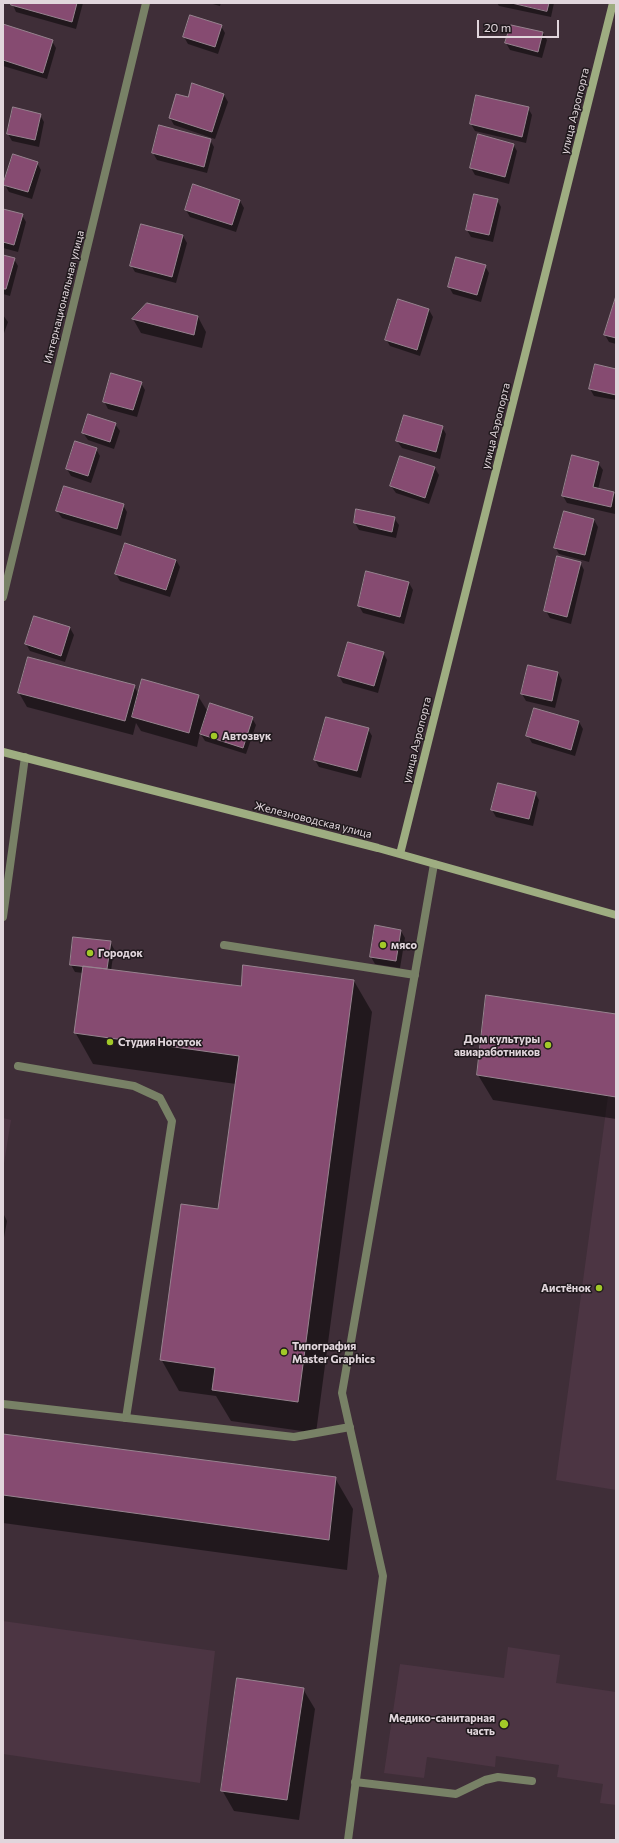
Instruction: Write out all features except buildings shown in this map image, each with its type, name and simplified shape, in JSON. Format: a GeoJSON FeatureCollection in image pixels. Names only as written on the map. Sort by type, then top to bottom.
{"type":"FeatureCollection","features":[{"type":"Feature","properties":{"kind":"street","name":"Интернациональная улица"},"geometry":{"type":"LineString","coordinates":[[3,597],[146,3]]}},
{"type":"Feature","properties":{"kind":"street","name":"улица Аэропорта"},"geometry":{"type":"LineString","coordinates":[[400,854],[613,3]]}},
{"type":"Feature","properties":{"kind":"street","name":"Железноводская улица"},"geometry":{"type":"LineString","coordinates":[[3,752],[400,854],[616,915]]}},
{"type":"Feature","properties":{"kind":"street"},"geometry":{"type":"LineString","coordinates":[[3,917],[25,757]]}},
{"type":"Feature","properties":{"kind":"street"},"geometry":{"type":"LineString","coordinates":[[348,1840],[383,1576],[342,1393],[434,864]]}},
{"type":"Feature","properties":{"kind":"street"},"geometry":{"type":"LineString","coordinates":[[224,945],[415,975]]}},
{"type":"Feature","properties":{"kind":"street"},"geometry":{"type":"LineString","coordinates":[[18,1066],[134,1086],[160,1098],[172,1121],[126,1418]]}},
{"type":"Feature","properties":{"kind":"street"},"geometry":{"type":"LineString","coordinates":[[3,1404],[294,1437],[350,1427]]}},
{"type":"Feature","properties":{"kind":"street"},"geometry":{"type":"LineString","coordinates":[[355,1782],[456,1794],[485,1780],[498,1777],[532,1781]]}},
{"type":"Feature","properties":{"kind":"shaded area","name":"Аистёнок"},"geometry":{"type":"Polygon","coordinates":[[[608,1096],[616,1097],[616,1490],[556,1480],[608,1096]]]}},
{"type":"Feature","properties":{"kind":"shaded area"},"geometry":{"type":"Polygon","coordinates":[[[3,1118],[11,1120],[3,1170],[3,1118]]]}},
{"type":"Feature","properties":{"kind":"shaded area"},"geometry":{"type":"Polygon","coordinates":[[[3,1621],[215,1651],[200,1783],[3,1754],[3,1621]]]}},
{"type":"Feature","properties":{"kind":"shaded area","name":"Медико-санитарная часть"},"geometry":{"type":"Polygon","coordinates":[[[508,1647],[560,1655],[556,1683],[616,1692],[616,1805],[600,1803],[603,1784],[557,1777],[559,1765],[496,1756],[495,1767],[427,1757],[424,1778],[384,1773],[400,1664],[504,1678],[508,1647]]]}},
{"type":"Feature","properties":{"kind":"place","name":"Автозвук"},"geometry":{"type":"Point","coordinates":[214,736]}},
{"type":"Feature","properties":{"kind":"place","name":"мясо"},"geometry":{"type":"Point","coordinates":[383,945]}},
{"type":"Feature","properties":{"kind":"place","name":"Городок"},"geometry":{"type":"Point","coordinates":[90,953]}},
{"type":"Feature","properties":{"kind":"place","name":"Студия Ноготок"},"geometry":{"type":"Point","coordinates":[110,1042]}},
{"type":"Feature","properties":{"kind":"place","name":"Дом культуры авиаработников"},"geometry":{"type":"Point","coordinates":[548,1045]}},
{"type":"Feature","properties":{"kind":"place","name":"Аистёнок"},"geometry":{"type":"Point","coordinates":[599,1288]}},
{"type":"Feature","properties":{"kind":"place","name":"Типография Master Graphics"},"geometry":{"type":"Point","coordinates":[284,1352]}},
{"type":"Feature","properties":{"kind":"place","name":"Медико-санитарная часть"},"geometry":{"type":"Point","coordinates":[504,1724]}}]}
